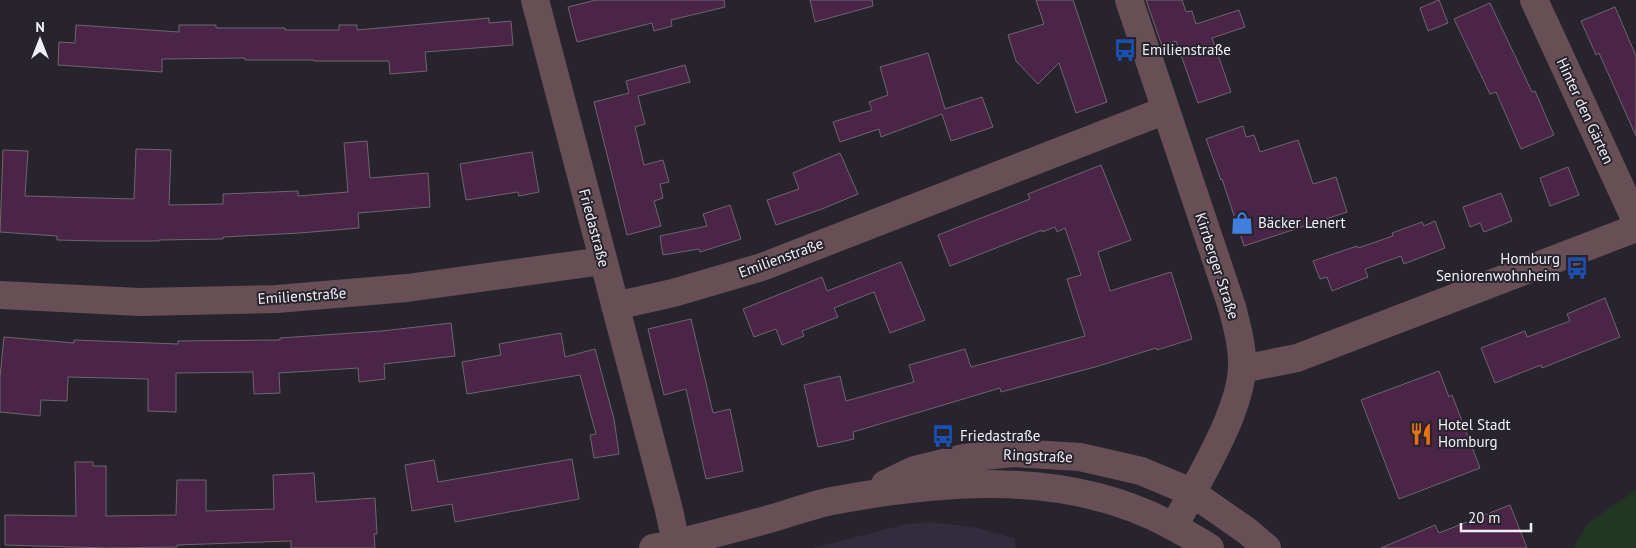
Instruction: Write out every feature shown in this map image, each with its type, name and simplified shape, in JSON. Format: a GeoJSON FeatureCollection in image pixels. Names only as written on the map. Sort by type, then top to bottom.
{"type":"FeatureCollection","features":[{"type":"Feature","properties":{"kind":"street","name":"Friedastraße"},"geometry":{"type":"LineString","coordinates":[[535,0],[669,510],[664,546]]}},
{"type":"Feature","properties":{"kind":"street","name":"Kirrberger Straße"},"geometry":{"type":"LineString","coordinates":[[1129,0],[1232,307],[1242,350],[1239,390],[1230,416],[1174,527]]}},
{"type":"Feature","properties":{"kind":"street","name":"Hinter den Gärten"},"geometry":{"type":"LineString","coordinates":[[1534,0],[1636,221]]}},
{"type":"Feature","properties":{"kind":"street","name":"Emilienstraße"},"geometry":{"type":"LineString","coordinates":[[615,306],[673,293],[762,267],[1166,110]]}},
{"type":"Feature","properties":{"kind":"street"},"geometry":{"type":"LineString","coordinates":[[1242,369],[1297,358],[1636,228]]}},
{"type":"Feature","properties":{"kind":"street","name":"Emilienstraße"},"geometry":{"type":"LineString","coordinates":[[0,295],[140,302],[277,298],[407,288],[603,261]]}},
{"type":"Feature","properties":{"kind":"street","name":"Ringstraße"},"geometry":{"type":"LineString","coordinates":[[853,498],[914,470],[963,458],[1014,453],[1080,457],[1142,472],[1191,492],[1247,530],[1267,548]]}},
{"type":"Feature","properties":{"kind":"street","name":"Ringstraße"},"geometry":{"type":"LineString","coordinates":[[664,546],[712,535],[830,502],[918,488],[996,483],[1048,487],[1106,498],[1157,517],[1210,548]]}},
{"type":"Feature","properties":{"kind":"shaded area"},"geometry":{"type":"Polygon","coordinates":[[[930,522],[973,527],[1014,538],[1016,548],[813,548],[907,524],[930,522]]]}},
{"type":"Feature","properties":{"kind":"green space"},"geometry":{"type":"Polygon","coordinates":[[[1636,490],[1636,548],[1574,548],[1588,523],[1636,490]]]}},
{"type":"Feature","properties":{"kind":"building"},"geometry":{"type":"Polygon","coordinates":[[[596,0],[724,0],[725,7],[671,20],[672,26],[654,31],[652,23],[577,42],[568,7],[596,0]]]}},
{"type":"Feature","properties":{"kind":"building"},"geometry":{"type":"Polygon","coordinates":[[[810,0],[872,0],[873,6],[815,22],[810,0]]]}},
{"type":"Feature","properties":{"kind":"building"},"geometry":{"type":"Polygon","coordinates":[[[1036,0],[1073,0],[1107,102],[1076,113],[1059,63],[1038,84],[1016,61],[1008,35],[1044,24],[1036,0]]]}},
{"type":"Feature","properties":{"kind":"building"},"geometry":{"type":"Polygon","coordinates":[[[1146,0],[1182,0],[1186,12],[1192,11],[1196,24],[1239,10],[1245,27],[1212,38],[1231,92],[1198,103],[1176,41],[1162,46],[1146,0]]]}},
{"type":"Feature","properties":{"kind":"building"},"geometry":{"type":"Polygon","coordinates":[[[1439,0],[1448,23],[1428,31],[1420,8],[1439,0]]]}},
{"type":"Feature","properties":{"kind":"building"},"geometry":{"type":"Polygon","coordinates":[[[1490,3],[1532,92],[1535,91],[1554,135],[1521,149],[1496,92],[1490,94],[1454,19],[1490,3]]]}},
{"type":"Feature","properties":{"kind":"building"},"geometry":{"type":"Polygon","coordinates":[[[1615,7],[1636,56],[1636,136],[1599,53],[1596,55],[1581,21],[1615,7]]]}},
{"type":"Feature","properties":{"kind":"building"},"geometry":{"type":"Polygon","coordinates":[[[489,18],[489,23],[511,21],[513,45],[425,52],[427,71],[390,74],[389,61],[245,60],[245,58],[162,59],[162,72],[58,65],[59,42],[75,43],[76,25],[179,32],[179,25],[216,25],[216,28],[339,30],[339,25],[357,25],[357,30],[489,18]]]}},
{"type":"Feature","properties":{"kind":"building"},"geometry":{"type":"Polygon","coordinates":[[[928,53],[945,109],[982,97],[993,127],[951,141],[942,114],[881,137],[879,129],[840,142],[833,122],[872,110],[869,102],[888,95],[880,67],[928,53]]]}},
{"type":"Feature","properties":{"kind":"building"},"geometry":{"type":"Polygon","coordinates":[[[685,65],[690,82],[638,96],[645,124],[635,127],[644,165],[663,160],[669,182],[660,184],[663,198],[654,201],[661,226],[627,235],[594,102],[629,93],[626,81],[685,65]]]}},
{"type":"Feature","properties":{"kind":"building"},"geometry":{"type":"Polygon","coordinates":[[[1243,126],[1246,137],[1254,135],[1260,152],[1298,140],[1313,184],[1336,177],[1347,212],[1244,246],[1222,179],[1206,139],[1243,126]]]}},
{"type":"Feature","properties":{"kind":"building"},"geometry":{"type":"Polygon","coordinates":[[[367,141],[370,178],[428,173],[430,207],[358,213],[359,228],[223,237],[223,239],[159,241],[57,240],[57,236],[0,232],[3,150],[28,151],[25,196],[134,199],[136,149],[171,150],[169,205],[223,204],[223,194],[298,191],[298,196],[348,192],[344,143],[367,141]]]}},
{"type":"Feature","properties":{"kind":"building"},"geometry":{"type":"Polygon","coordinates":[[[532,152],[539,192],[519,196],[518,192],[466,200],[460,164],[532,152]]]}},
{"type":"Feature","properties":{"kind":"building"},"geometry":{"type":"Polygon","coordinates":[[[840,153],[858,194],[776,225],[767,200],[799,189],[793,173],[840,153]]]}},
{"type":"Feature","properties":{"kind":"building"},"geometry":{"type":"Polygon","coordinates":[[[1101,165],[1131,240],[1098,252],[1110,291],[1171,272],[1192,339],[1001,392],[1000,388],[853,432],[854,439],[818,447],[804,385],[840,376],[846,401],[914,382],[909,365],[965,349],[971,367],[1085,336],[1067,279],[1081,275],[1065,228],[1057,232],[1055,227],[1042,232],[1042,230],[950,266],[938,235],[1030,199],[1028,194],[1101,165]]]}},
{"type":"Feature","properties":{"kind":"building"},"geometry":{"type":"Polygon","coordinates":[[[1568,167],[1579,195],[1550,206],[1540,178],[1568,167]]]}},
{"type":"Feature","properties":{"kind":"building"},"geometry":{"type":"Polygon","coordinates":[[[1501,193],[1512,221],[1484,232],[1480,223],[1470,227],[1463,207],[1501,193]]]}},
{"type":"Feature","properties":{"kind":"building"},"geometry":{"type":"Polygon","coordinates":[[[730,205],[741,239],[700,252],[699,249],[663,255],[660,236],[707,226],[703,214],[730,205]]]}},
{"type":"Feature","properties":{"kind":"building"},"geometry":{"type":"Polygon","coordinates":[[[1435,221],[1445,248],[1404,264],[1401,256],[1365,269],[1368,277],[1332,291],[1327,277],[1320,279],[1313,261],[1393,236],[1392,233],[1422,222],[1424,226],[1435,221]]]}},
{"type":"Feature","properties":{"kind":"building"},"geometry":{"type":"Polygon","coordinates":[[[901,262],[925,320],[890,333],[874,292],[834,308],[838,317],[802,331],[804,336],[782,345],[776,329],[754,337],[743,309],[822,277],[827,291],[901,262]]]}},
{"type":"Feature","properties":{"kind":"building"},"geometry":{"type":"Polygon","coordinates":[[[1605,298],[1620,337],[1542,368],[1541,365],[1495,383],[1481,348],[1525,331],[1527,337],[1570,321],[1567,314],[1605,298]]]}},
{"type":"Feature","properties":{"kind":"building"},"geometry":{"type":"Polygon","coordinates":[[[691,319],[713,413],[730,409],[743,471],[706,479],[686,389],[664,395],[648,329],[691,319]]]}},
{"type":"Feature","properties":{"kind":"building"},"geometry":{"type":"Polygon","coordinates":[[[451,323],[455,356],[384,364],[385,379],[359,382],[358,368],[279,373],[280,393],[254,394],[253,372],[176,373],[176,412],[148,411],[148,379],[68,377],[67,401],[41,400],[40,416],[0,412],[0,377],[4,337],[74,343],[74,340],[178,344],[178,341],[280,340],[280,338],[382,331],[451,323]]]}},
{"type":"Feature","properties":{"kind":"building"},"geometry":{"type":"Polygon","coordinates":[[[561,333],[565,357],[595,349],[614,419],[619,454],[594,458],[590,435],[596,434],[580,375],[467,394],[462,362],[501,355],[499,344],[561,333]]]}},
{"type":"Feature","properties":{"kind":"building","name":"Hotel Stadt Homburg"},"geometry":{"type":"Polygon","coordinates":[[[1439,371],[1449,397],[1452,395],[1480,468],[1399,499],[1361,400],[1439,371]]]}},
{"type":"Feature","properties":{"kind":"building"},"geometry":{"type":"Polygon","coordinates":[[[572,459],[579,499],[455,522],[452,504],[412,511],[405,465],[434,460],[438,482],[572,459]]]}},
{"type":"Feature","properties":{"kind":"building"},"geometry":{"type":"Polygon","coordinates":[[[75,462],[93,462],[93,466],[106,466],[106,516],[176,515],[177,480],[206,480],[206,511],[274,509],[273,475],[314,473],[316,502],[375,498],[377,534],[374,534],[375,548],[291,548],[291,541],[177,545],[177,547],[106,548],[5,545],[5,515],[76,516],[75,462]]]}},
{"type":"Feature","properties":{"kind":"building"},"geometry":{"type":"Polygon","coordinates":[[[1510,505],[1527,548],[1381,548],[1435,525],[1439,533],[1510,505]]]}},
{"type":"Feature","properties":{"kind":"place","name":"Emilienstraße"},"geometry":{"type":"Point","coordinates":[1125,50]}},
{"type":"Feature","properties":{"kind":"place","name":"Bäcker Lenert"},"geometry":{"type":"Point","coordinates":[1242,223]}},
{"type":"Feature","properties":{"kind":"place","name":"Homburg Seniorenwohnheim"},"geometry":{"type":"Point","coordinates":[1577,268]}},
{"type":"Feature","properties":{"kind":"place","name":"Hotel Stadt Homburg"},"geometry":{"type":"Point","coordinates":[1421,434]}},
{"type":"Feature","properties":{"kind":"place","name":"Friedastraße"},"geometry":{"type":"Point","coordinates":[943,436]}}]}
